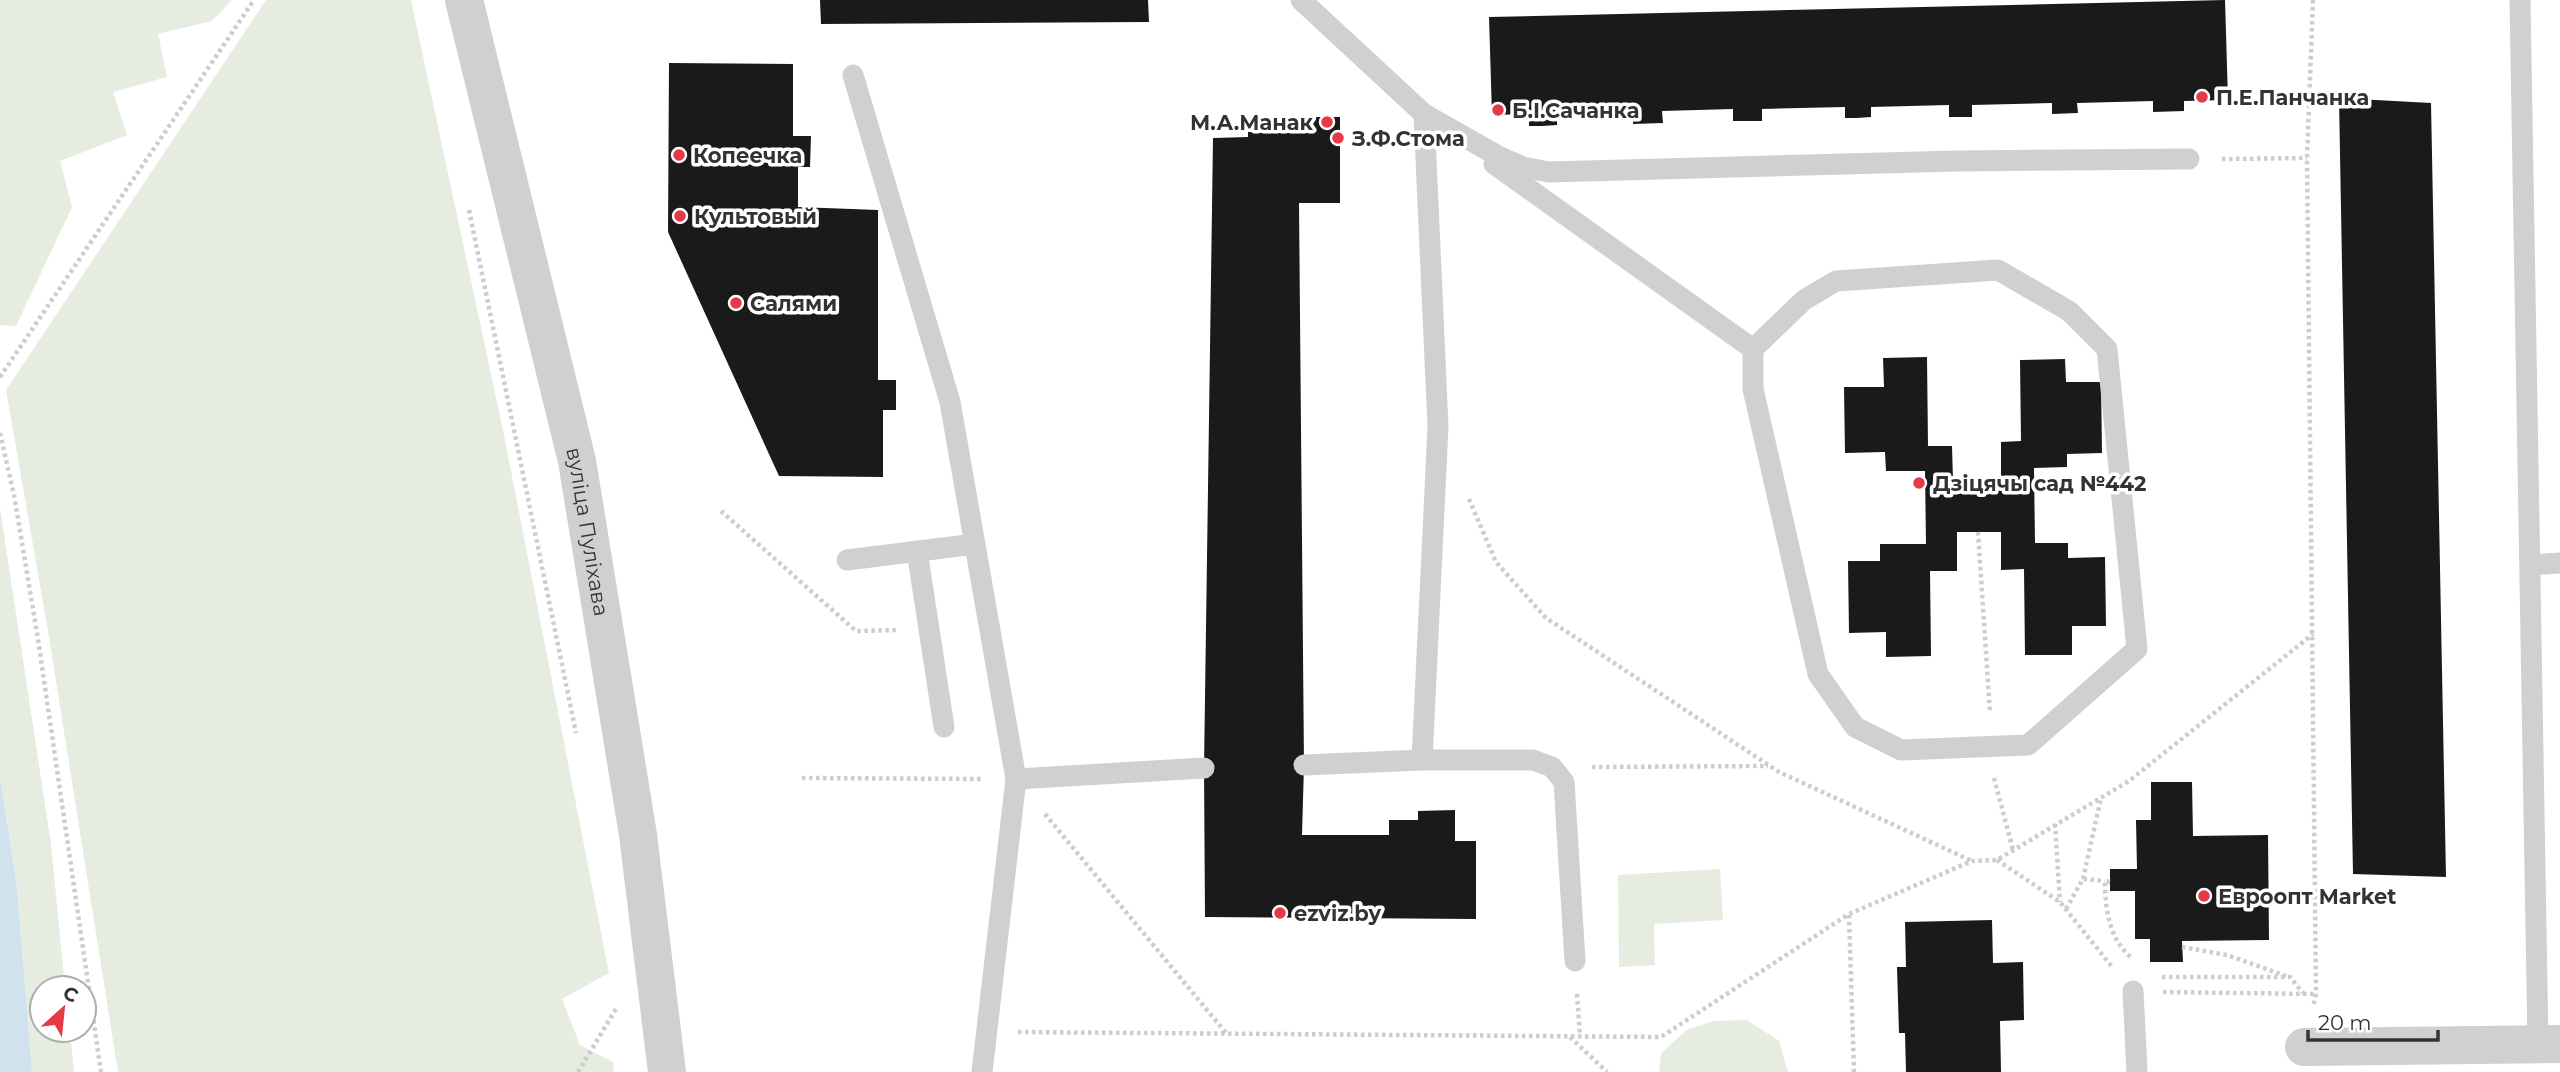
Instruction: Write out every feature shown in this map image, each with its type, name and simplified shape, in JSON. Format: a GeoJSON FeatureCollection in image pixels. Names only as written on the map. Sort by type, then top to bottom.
{"type":"FeatureCollection","features":[{"type":"Feature","properties":{"kind":"street","name":"вуліца Пуліхава"},"geometry":{"type":"LineString","coordinates":[[464,0],[577,461],[638,835],[667,1072]]}},
{"type":"Feature","properties":{"kind":"street"},"geometry":{"type":"LineString","coordinates":[[2305,1059],[2549,1044]]}},
{"type":"Feature","properties":{"kind":"lane"},"geometry":{"type":"LineString","coordinates":[[1301,0],[1424,114],[1753,349]]}},
{"type":"Feature","properties":{"kind":"lane"},"geometry":{"type":"LineString","coordinates":[[2520,0],[2530,565],[2549,1044]]}},
{"type":"Feature","properties":{"kind":"lane"},"geometry":{"type":"LineString","coordinates":[[853,75],[950,402],[1016,779],[982,1072]]}},
{"type":"Feature","properties":{"kind":"lane"},"geometry":{"type":"LineString","coordinates":[[1424,114],[1499,156],[1523,167],[1549,172],[1957,161],[2189,159]]}},
{"type":"Feature","properties":{"kind":"lane"},"geometry":{"type":"LineString","coordinates":[[1422,760],[1438,427],[1424,114]]}},
{"type":"Feature","properties":{"kind":"lane"},"geometry":{"type":"LineString","coordinates":[[1998,270],[2069,311],[2106,349],[2137,649],[2028,745],[1992,747],[1901,750],[1855,727],[1818,674],[1753,389],[1753,349],[1804,300],[1836,281],[1998,270]]}},
{"type":"Feature","properties":{"kind":"lane"},"geometry":{"type":"LineString","coordinates":[[847,560],[975,544]]}},
{"type":"Feature","properties":{"kind":"lane"},"geometry":{"type":"LineString","coordinates":[[917,551],[944,727]]}},
{"type":"Feature","properties":{"kind":"lane"},"geometry":{"type":"LineString","coordinates":[[2530,565],[2560,563]]}},
{"type":"Feature","properties":{"kind":"lane"},"geometry":{"type":"LineString","coordinates":[[1304,765],[1422,760],[1533,760],[1552,767],[1563,782],[1575,961]]}},
{"type":"Feature","properties":{"kind":"lane"},"geometry":{"type":"LineString","coordinates":[[1016,779],[1204,768]]}},
{"type":"Feature","properties":{"kind":"lane"},"geometry":{"type":"LineString","coordinates":[[2133,991],[2137,1072]]}},
{"type":"Feature","properties":{"kind":"path"},"geometry":{"type":"LineString","coordinates":[[0,377],[254,0]]}},
{"type":"Feature","properties":{"kind":"path"},"geometry":{"type":"LineString","coordinates":[[2305,1059],[2316,994],[2307,158],[2313,0]]}},
{"type":"Feature","properties":{"kind":"path"},"geometry":{"type":"LineString","coordinates":[[2189,159],[2307,158]]}},
{"type":"Feature","properties":{"kind":"path"},"geometry":{"type":"LineString","coordinates":[[468,203],[578,744]]}},
{"type":"Feature","properties":{"kind":"path"},"geometry":{"type":"LineString","coordinates":[[0,433],[14,495],[38,639],[101,1072]]}},
{"type":"Feature","properties":{"kind":"path"},"geometry":{"type":"LineString","coordinates":[[1464,488],[1496,562],[1546,618],[1770,766],[1972,861]]}},
{"type":"Feature","properties":{"kind":"path"},"geometry":{"type":"LineString","coordinates":[[720,511],[856,631],[907,629]]}},
{"type":"Feature","properties":{"kind":"path"},"geometry":{"type":"LineString","coordinates":[[1978,532],[1994,784],[2013,850]]}},
{"type":"Feature","properties":{"kind":"path"},"geometry":{"type":"LineString","coordinates":[[985,1031],[1661,1037],[1849,914],[1972,861],[1997,860],[2129,780],[2313,634]]}},
{"type":"Feature","properties":{"kind":"path"},"geometry":{"type":"LineString","coordinates":[[1552,767],[1770,766]]}},
{"type":"Feature","properties":{"kind":"path"},"geometry":{"type":"LineString","coordinates":[[802,778],[1016,779],[1226,1033]]}},
{"type":"Feature","properties":{"kind":"path"},"geometry":{"type":"LineString","coordinates":[[2066,909],[2084,879],[2101,797]]}},
{"type":"Feature","properties":{"kind":"path"},"geometry":{"type":"LineString","coordinates":[[2055,824],[2060,902]]}},
{"type":"Feature","properties":{"kind":"path"},"geometry":{"type":"LineString","coordinates":[[1997,860],[2060,902],[2133,991],[2316,994]]}},
{"type":"Feature","properties":{"kind":"path"},"geometry":{"type":"LineString","coordinates":[[2084,879],[2108,881],[2105,906],[2112,929],[2127,954],[2137,962]]}},
{"type":"Feature","properties":{"kind":"path"},"geometry":{"type":"LineString","coordinates":[[1849,914],[1854,1072]]}},
{"type":"Feature","properties":{"kind":"path"},"geometry":{"type":"LineString","coordinates":[[2182,947],[2236,958],[2290,977],[2303,994]]}},
{"type":"Feature","properties":{"kind":"path"},"geometry":{"type":"LineString","coordinates":[[1575,961],[1580,1036]]}},
{"type":"Feature","properties":{"kind":"path"},"geometry":{"type":"LineString","coordinates":[[2157,977],[2290,977]]}},
{"type":"Feature","properties":{"kind":"path"},"geometry":{"type":"LineString","coordinates":[[578,1072],[622,999]]}},
{"type":"Feature","properties":{"kind":"path"},"geometry":{"type":"LineString","coordinates":[[1569,1036],[1607,1072]]}},
{"type":"Feature","properties":{"kind":"shaded area"},"geometry":{"type":"Polygon","coordinates":[[[0,0],[232,0],[212,21],[158,34],[167,77],[113,92],[127,135],[60,161],[72,207],[16,326],[0,325],[0,0]]]}},
{"type":"Feature","properties":{"kind":"shaded area"},"geometry":{"type":"Polygon","coordinates":[[[266,0],[411,0],[504,435],[609,973],[562,999],[580,1045],[613,1062],[614,1072],[118,1072],[49,637],[6,390],[266,0]]]}},
{"type":"Feature","properties":{"kind":"shaded area"},"geometry":{"type":"Polygon","coordinates":[[[0,508],[51,844],[64,974],[28,974],[28,1023],[17,888],[0,776],[0,508]]]}},
{"type":"Feature","properties":{"kind":"shaded area"},"geometry":{"type":"Polygon","coordinates":[[[1720,869],[1723,920],[1654,924],[1655,965],[1619,967],[1618,875],[1720,869]]]}},
{"type":"Feature","properties":{"kind":"shaded area"},"geometry":{"type":"Polygon","coordinates":[[[1747,1020],[1779,1041],[1788,1072],[1659,1072],[1661,1053],[1687,1030],[1713,1021],[1747,1020]]]}},
{"type":"Feature","properties":{"kind":"shaded area"},"geometry":{"type":"Polygon","coordinates":[[[30,1044],[71,1044],[74,1072],[32,1072],[30,1044]]]}},
{"type":"Feature","properties":{"kind":"water"},"geometry":{"type":"Polygon","coordinates":[[[0,776],[17,888],[32,1072],[0,1072],[0,776]]]}},
{"type":"Feature","properties":{"kind":"building"},"geometry":{"type":"Polygon","coordinates":[[[820,0],[1148,0],[1149,22],[821,24],[820,0]]]}},
{"type":"Feature","properties":{"kind":"building"},"geometry":{"type":"Polygon","coordinates":[[[2225,0],[2228,100],[2184,101],[2184,111],[2153,112],[2153,101],[2077,103],[2078,113],[2052,114],[2052,103],[1972,105],[1972,117],[1949,117],[1949,105],[1871,107],[1871,117],[1845,118],[1845,107],[1762,109],[1762,121],[1733,121],[1733,109],[1662,111],[1663,123],[1633,124],[1633,111],[1557,113],[1557,125],[1542,126],[1529,126],[1529,114],[1492,115],[1489,17],[2225,0]]]}},
{"type":"Feature","properties":{"kind":"building"},"geometry":{"type":"Polygon","coordinates":[[[669,63],[793,64],[793,136],[811,136],[810,167],[798,167],[798,207],[878,210],[878,380],[896,380],[896,410],[883,410],[883,477],[779,476],[668,232],[669,63]]]}},
{"type":"Feature","properties":{"kind":"building"},"geometry":{"type":"Polygon","coordinates":[[[2339,98],[2431,103],[2446,877],[2353,874],[2339,98]]]}},
{"type":"Feature","properties":{"kind":"building"},"geometry":{"type":"Polygon","coordinates":[[[1248,117],[1340,117],[1340,203],[1299,203],[1304,765],[1302,835],[1389,835],[1389,820],[1418,820],[1418,811],[1455,810],[1455,841],[1476,841],[1476,919],[1205,917],[1204,768],[1213,138],[1248,137],[1248,117]]]}},
{"type":"Feature","properties":{"kind":"building"},"geometry":{"type":"Polygon","coordinates":[[[1927,357],[1928,446],[1952,446],[1953,480],[2001,480],[2001,442],[2021,441],[2020,360],[2065,359],[2066,382],[2101,382],[2102,453],[2067,454],[2067,467],[2034,468],[2035,543],[2068,543],[2068,558],[2105,557],[2106,626],[2072,626],[2072,655],[2025,655],[2024,569],[2001,570],[2001,532],[1957,532],[1957,571],[1930,571],[1931,656],[1886,657],[1886,632],[1849,633],[1848,561],[1880,561],[1880,544],[1926,544],[1925,471],[1886,471],[1885,452],[1845,453],[1844,387],[1884,387],[1883,358],[1927,357]]]}},
{"type":"Feature","properties":{"kind":"building"},"geometry":{"type":"Polygon","coordinates":[[[2151,782],[2192,782],[2193,836],[2268,835],[2269,940],[2182,941],[2183,962],[2150,962],[2150,939],[2135,939],[2135,891],[2110,891],[2110,869],[2137,869],[2136,820],[2151,820],[2151,782]]]}},
{"type":"Feature","properties":{"kind":"building"},"geometry":{"type":"Polygon","coordinates":[[[1992,920],[1993,963],[2023,962],[2024,1020],[2000,1021],[2001,1072],[1906,1072],[1905,1033],[1899,1033],[1897,967],[1906,967],[1905,922],[1992,920]]]}},
{"type":"Feature","properties":{"kind":"place","name":"П.Е.Панчанка"},"geometry":{"type":"Point","coordinates":[2202,97]}},
{"type":"Feature","properties":{"kind":"place","name":"Б.І.Сачанка"},"geometry":{"type":"Point","coordinates":[1498,110]}},
{"type":"Feature","properties":{"kind":"place","name":"М.А.Манак"},"geometry":{"type":"Point","coordinates":[1327,122]}},
{"type":"Feature","properties":{"kind":"place","name":"З.Ф.Стома"},"geometry":{"type":"Point","coordinates":[1338,138]}},
{"type":"Feature","properties":{"kind":"place","name":"Копеечка"},"geometry":{"type":"Point","coordinates":[679,155]}},
{"type":"Feature","properties":{"kind":"place","name":"Культовый"},"geometry":{"type":"Point","coordinates":[680,216]}},
{"type":"Feature","properties":{"kind":"place","name":"Салями"},"geometry":{"type":"Point","coordinates":[736,303]}},
{"type":"Feature","properties":{"kind":"place","name":"Дзіцячы сад №442"},"geometry":{"type":"Point","coordinates":[1919,483]}},
{"type":"Feature","properties":{"kind":"place","name":"Евроопт Market"},"geometry":{"type":"Point","coordinates":[2204,896]}},
{"type":"Feature","properties":{"kind":"place","name":"ezviz.by"},"geometry":{"type":"Point","coordinates":[1280,913]}}]}
